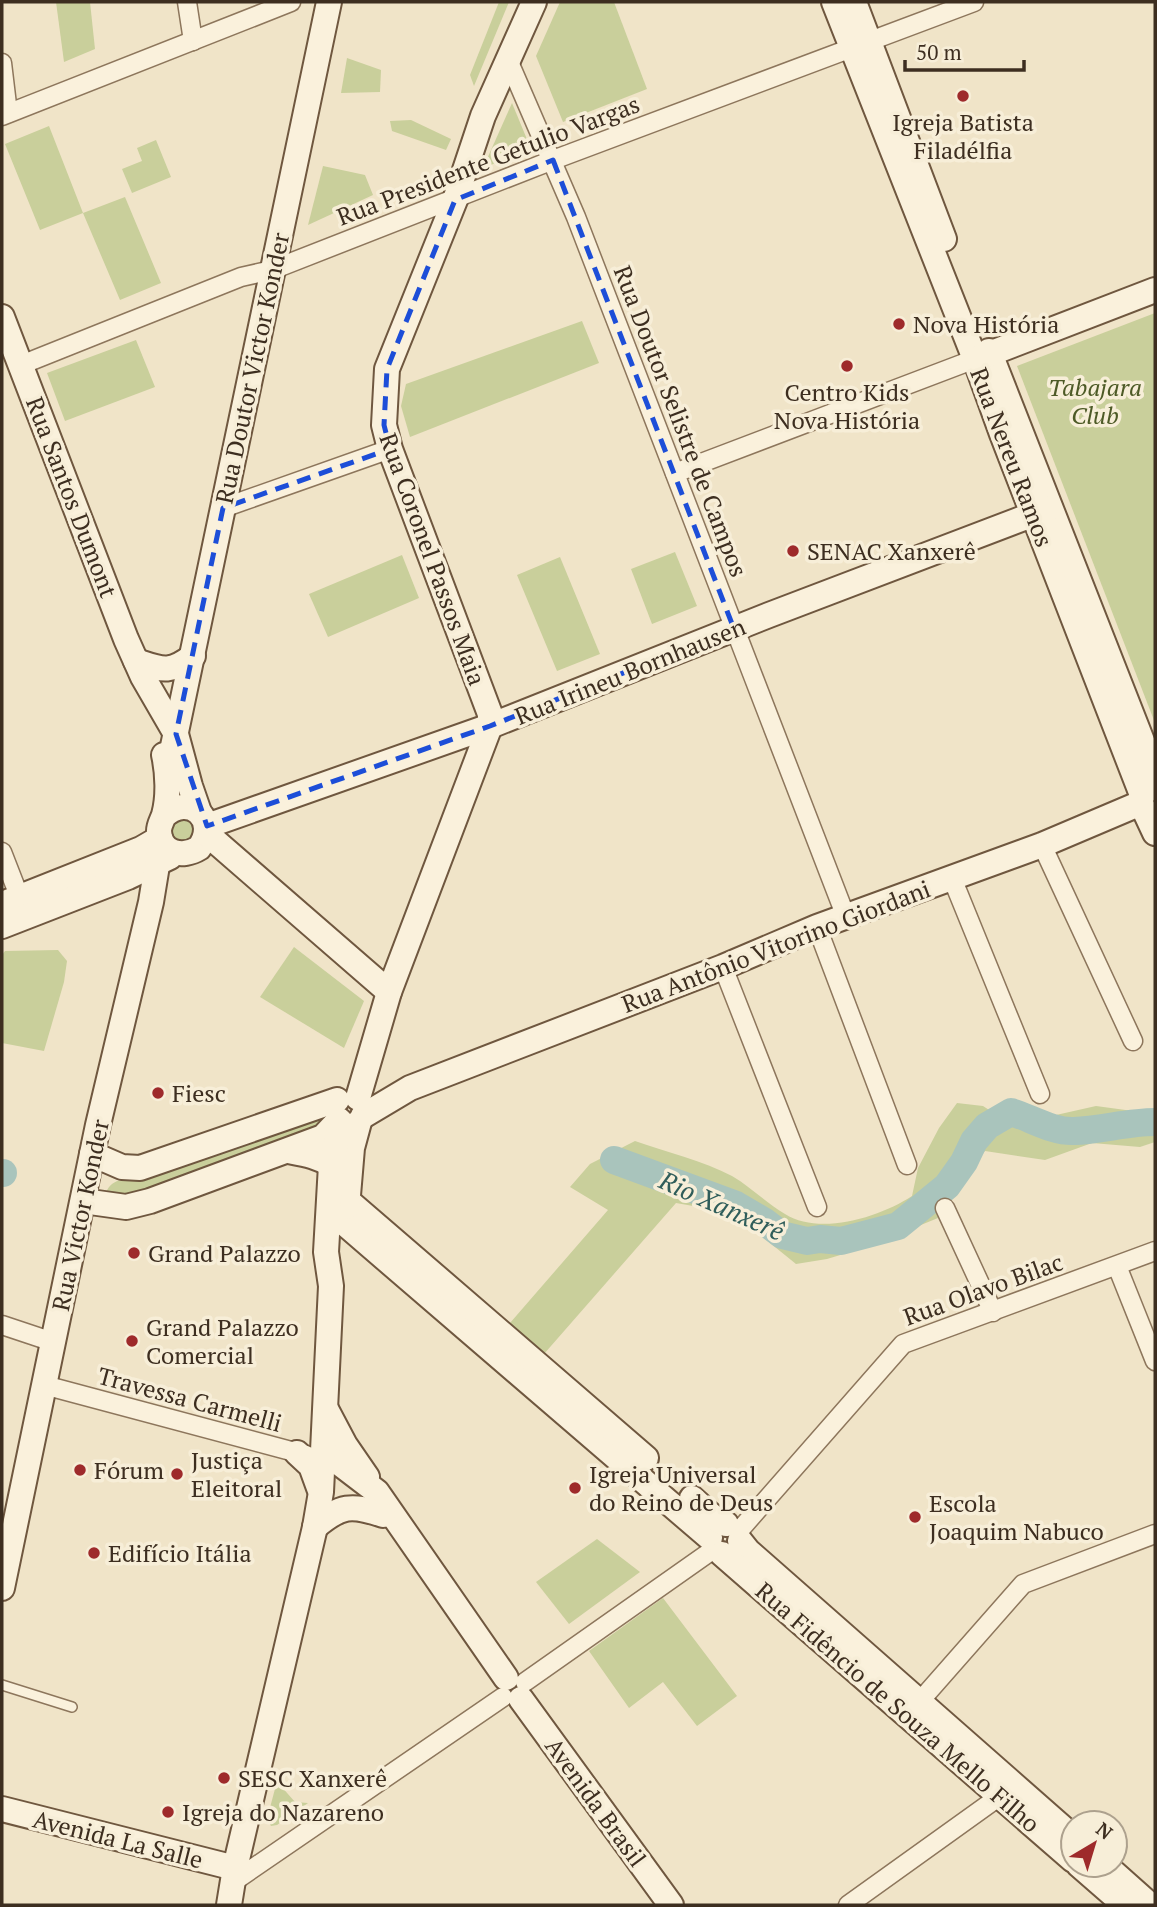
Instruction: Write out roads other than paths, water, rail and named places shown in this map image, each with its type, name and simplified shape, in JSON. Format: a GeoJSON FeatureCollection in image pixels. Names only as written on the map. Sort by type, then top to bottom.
{"type":"FeatureCollection","features":[{"type":"Feature","properties":{"kind":"street"},"geometry":{"type":"LineString","coordinates":[[187,2],[192,41]]}},
{"type":"Feature","properties":{"kind":"street"},"geometry":{"type":"LineString","coordinates":[[2,63],[5,114],[291,2]]}},
{"type":"Feature","properties":{"kind":"street","name":"Rua Doutor Victor Konder"},"geometry":{"type":"LineString","coordinates":[[168,770],[329,2]]}},
{"type":"Feature","properties":{"kind":"street","name":"Rua Coronel Passos Maia"},"geometry":{"type":"LineString","coordinates":[[490,726],[490,714],[390,449],[384,425],[387,369],[455,200],[483,116],[534,2]]}},
{"type":"Feature","properties":{"kind":"street","name":"Rua Nereu Ramos"},"geometry":{"type":"LineString","coordinates":[[834,2],[860,44],[983,357],[1117,706],[1149,807]]}},
{"type":"Feature","properties":{"kind":"street","name":"Rua Nereu Ramos"},"geometry":{"type":"LineString","coordinates":[[854,2],[860,44]]}},
{"type":"Feature","properties":{"kind":"street","name":"Rua Presidente Getulio Vargas"},"geometry":{"type":"LineString","coordinates":[[21,365],[241,276],[272,270],[553,160],[974,2]]}},
{"type":"Feature","properties":{"kind":"street","name":"Rua Doutor Selistre de Campos"},"geometry":{"type":"LineString","coordinates":[[509,62],[553,160],[846,917]]}},
{"type":"Feature","properties":{"kind":"street"},"geometry":{"type":"LineString","coordinates":[[675,472],[1155,290]]}},
{"type":"Feature","properties":{"kind":"street","name":"Rua Santos Dumont"},"geometry":{"type":"LineString","coordinates":[[2,317],[139,669],[168,770],[181,837]]}},
{"type":"Feature","properties":{"kind":"street"},"geometry":{"type":"LineString","coordinates":[[223,508],[390,449]]}},
{"type":"Feature","properties":{"kind":"street","name":"Rua Irineu Bornhausen"},"geometry":{"type":"LineString","coordinates":[[10,912],[112,876],[181,837],[490,726],[734,629],[1042,512]]}},
{"type":"Feature","properties":{"kind":"street"},"geometry":{"type":"LineString","coordinates":[[139,669],[177,668],[193,656]]}},
{"type":"Feature","properties":{"kind":"street","name":"Rua Santos Dumont"},"geometry":{"type":"LineString","coordinates":[[139,669],[176,734]]}},
{"type":"Feature","properties":{"kind":"street","name":"Rua Nereu Ramos"},"geometry":{"type":"LineString","coordinates":[[1117,706],[1155,774]]}},
{"type":"Feature","properties":{"kind":"street"},"geometry":{"type":"LineString","coordinates":[[232,1892],[321,1492],[331,1286],[326,1252],[331,1165],[389,992],[490,726]]}},
{"type":"Feature","properties":{"kind":"street"},"geometry":{"type":"LineString","coordinates":[[176,734],[190,786],[181,837],[253,876],[389,992]]}},
{"type":"Feature","properties":{"kind":"street","name":"Rua Antônio Vitorino Giordani"},"geometry":{"type":"LineString","coordinates":[[92,1154],[122,1167],[140,1168],[350,1109],[378,1093],[410,1088],[723,967],[817,927],[1149,807]]}},
{"type":"Feature","properties":{"kind":"street","name":"Rua Victor Konder"},"geometry":{"type":"LineString","coordinates":[[2,1588],[92,1154],[151,902],[181,837]]}},
{"type":"Feature","properties":{"kind":"street"},"geometry":{"type":"LineString","coordinates":[[1042,845],[1133,1041]]}},
{"type":"Feature","properties":{"kind":"street"},"geometry":{"type":"LineString","coordinates":[[2,852],[10,912]]}},
{"type":"Feature","properties":{"kind":"street"},"geometry":{"type":"LineString","coordinates":[[112,876],[142,885],[151,902]]}},
{"type":"Feature","properties":{"kind":"street"},"geometry":{"type":"LineString","coordinates":[[953,878],[1040,1094]]}},
{"type":"Feature","properties":{"kind":"street"},"geometry":{"type":"LineString","coordinates":[[817,927],[907,1165]]}},
{"type":"Feature","properties":{"kind":"street"},"geometry":{"type":"LineString","coordinates":[[723,967],[817,1207]]}},
{"type":"Feature","properties":{"kind":"street"},"geometry":{"type":"LineString","coordinates":[[372,1049],[378,1077],[384,1084],[410,1088]]}},
{"type":"Feature","properties":{"kind":"street"},"geometry":{"type":"LineString","coordinates":[[331,1286],[342,1252],[352,1148],[350,1109]]}},
{"type":"Feature","properties":{"kind":"street","name":"Rua Antônio Vitorino Giordani"},"geometry":{"type":"LineString","coordinates":[[83,1201],[126,1207],[150,1201],[323,1137],[350,1109]]}},
{"type":"Feature","properties":{"kind":"street"},"geometry":{"type":"LineString","coordinates":[[288,1151],[308,1155],[331,1165]]}},
{"type":"Feature","properties":{"kind":"street"},"geometry":{"type":"LineString","coordinates":[[331,1165],[336,1204],[346,1212]]}},
{"type":"Feature","properties":{"kind":"street"},"geometry":{"type":"LineString","coordinates":[[945,1208],[993,1311]]}},
{"type":"Feature","properties":{"kind":"street","name":"Rua Fidêncio de Souza Mello Filho"},"geometry":{"type":"LineString","coordinates":[[346,1212],[367,1243],[403,1261]]}},
{"type":"Feature","properties":{"kind":"street","name":"Rua Fidêncio de Souza Mello Filho"},"geometry":{"type":"LineString","coordinates":[[346,1212],[725,1540],[748,1551],[826,1632],[1059,1839]]}},
{"type":"Feature","properties":{"kind":"street"},"geometry":{"type":"LineString","coordinates":[[342,1252],[353,1244],[367,1243]]}},
{"type":"Feature","properties":{"kind":"street","name":"Rua Olavo Bilac"},"geometry":{"type":"LineString","coordinates":[[232,1892],[725,1540],[903,1344],[1155,1251]]}},
{"type":"Feature","properties":{"kind":"street"},"geometry":{"type":"LineString","coordinates":[[1117,1266],[1155,1361]]}},
{"type":"Feature","properties":{"kind":"street"},"geometry":{"type":"LineString","coordinates":[[2,1325],[53,1342]]}},
{"type":"Feature","properties":{"kind":"street","name":"Travessa Carmelli"},"geometry":{"type":"LineString","coordinates":[[44,1385],[323,1462]]}},
{"type":"Feature","properties":{"kind":"street"},"geometry":{"type":"LineString","coordinates":[[325,1408],[387,1511]]}},
{"type":"Feature","properties":{"kind":"street"},"geometry":{"type":"LineString","coordinates":[[297,1453],[311,1466],[321,1492]]}},
{"type":"Feature","properties":{"kind":"street","name":"Avenida Brasil"},"geometry":{"type":"LineString","coordinates":[[323,1462],[387,1511],[671,1905]]}},
{"type":"Feature","properties":{"kind":"street"},"geometry":{"type":"LineString","coordinates":[[315,1527],[332,1513],[348,1507],[387,1511]]}},
{"type":"Feature","properties":{"kind":"street"},"geometry":{"type":"LineString","coordinates":[[913,1709],[1023,1584],[1155,1534]]}},
{"type":"Feature","properties":{"kind":"street"},"geometry":{"type":"LineString","coordinates":[[848,1905],[1007,1791]]}},
{"type":"Feature","properties":{"kind":"street","name":"Rua Fidêncio de Souza Mello Filho"},"geometry":{"type":"LineString","coordinates":[[1007,1791],[1059,1827]]}},
{"type":"Feature","properties":{"kind":"street","name":"Avenida La Salle"},"geometry":{"type":"LineString","coordinates":[[2,1809],[232,1892]]}},
{"type":"Feature","properties":{"kind":"street","name":"Rua Fidêncio de Souza Mello Filho"},"geometry":{"type":"LineString","coordinates":[[1103,1879],[1123,1896],[1150,1905]]}},
{"type":"Feature","properties":{"kind":"lane"},"geometry":{"type":"LineString","coordinates":[[2,1685],[72,1707]]}},
{"type":"Feature","properties":{"kind":"waterway","name":"Rio Xanxerê"},"geometry":{"type":"LineString","coordinates":[[614,1160],[736,1205],[782,1235],[807,1241],[841,1241],[898,1226],[947,1186],[964,1162],[974,1141],[987,1126],[1011,1112],[1066,1131],[1155,1122]]}},
{"type":"Feature","properties":{"kind":"place","name":"Igreja Batista Filadélfia"},"geometry":{"type":"Point","coordinates":[963,96]}},
{"type":"Feature","properties":{"kind":"place","name":"Nova História"},"geometry":{"type":"Point","coordinates":[899,324]}},
{"type":"Feature","properties":{"kind":"place","name":"Centro Kids Nova História"},"geometry":{"type":"Point","coordinates":[847,366]}},
{"type":"Feature","properties":{"kind":"place","name":"SENAC Xanxerê"},"geometry":{"type":"Point","coordinates":[793,551]}},
{"type":"Feature","properties":{"kind":"place","name":"Fiesc"},"geometry":{"type":"Point","coordinates":[158,1093]}},
{"type":"Feature","properties":{"kind":"place","name":"Grand Palazzo"},"geometry":{"type":"Point","coordinates":[134,1253]}},
{"type":"Feature","properties":{"kind":"place","name":"Grand Palazzo Comercial"},"geometry":{"type":"Point","coordinates":[132,1341]}},
{"type":"Feature","properties":{"kind":"place","name":"Fórum"},"geometry":{"type":"Point","coordinates":[80,1470]}},
{"type":"Feature","properties":{"kind":"place","name":"Justiça Eleitoral"},"geometry":{"type":"Point","coordinates":[177,1474]}},
{"type":"Feature","properties":{"kind":"place","name":"Igreja Universal do Reino de Deus"},"geometry":{"type":"Point","coordinates":[575,1488]}},
{"type":"Feature","properties":{"kind":"place","name":"Escola Joaquim Nabuco"},"geometry":{"type":"Point","coordinates":[915,1517]}},
{"type":"Feature","properties":{"kind":"place","name":"Edifício Itália"},"geometry":{"type":"Point","coordinates":[94,1553]}},
{"type":"Feature","properties":{"kind":"place","name":"SESC Xanxerê"},"geometry":{"type":"Point","coordinates":[224,1778]}},
{"type":"Feature","properties":{"kind":"place","name":"Igreja do Nazareno"},"geometry":{"type":"Point","coordinates":[168,1812]}},
{"type":"Feature","properties":{"kind":"park label","name":"Tabajara Club"},"geometry":{"type":"Point","coordinates":[1095,401]}}]}
